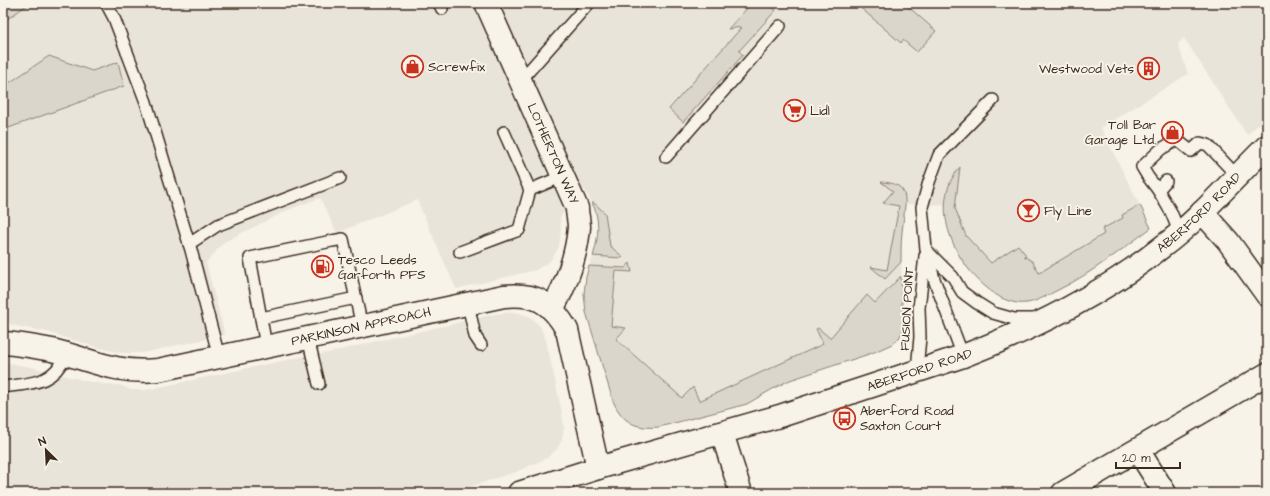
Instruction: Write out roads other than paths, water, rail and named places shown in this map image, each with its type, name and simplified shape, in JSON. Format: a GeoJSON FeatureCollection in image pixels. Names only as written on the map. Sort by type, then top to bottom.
{"type":"FeatureCollection","features":[{"type":"Feature","properties":{"kind":"street","name":"LOTHERTON WAY"},"geometry":{"type":"LineString","coordinates":[[486,3],[577,208],[579,225],[573,258],[561,295],[552,309]]}},
{"type":"Feature","properties":{"kind":"street","name":"ABERFORD ROAD"},"geometry":{"type":"LineString","coordinates":[[519,493],[598,468],[783,415],[963,356],[992,345],[1092,295],[1162,247],[1202,212],[1267,146]]}},
{"type":"Feature","properties":{"kind":"street"},"geometry":{"type":"LineString","coordinates":[[1202,212],[1228,242],[1267,295]]}},
{"type":"Feature","properties":{"kind":"street","name":"PARKINSON APPROACH"},"geometry":{"type":"LineString","coordinates":[[3,343],[35,347],[109,368],[130,371],[158,370],[504,296],[519,295],[535,298],[549,306],[559,316],[567,330],[598,468]]}},
{"type":"Feature","properties":{"kind":"street"},"geometry":{"type":"LineString","coordinates":[[1063,493],[1267,374]]}},
{"type":"Feature","properties":{"kind":"street"},"geometry":{"type":"LineString","coordinates":[[722,433],[741,493]]}},
{"type":"Feature","properties":{"kind":"street"},"geometry":{"type":"LineString","coordinates":[[1138,450],[1165,493]]}},
{"type":"Feature","properties":{"kind":"lane"},"geometry":{"type":"LineString","coordinates":[[106,3],[114,18],[146,102],[189,244],[219,357]]}},
{"type":"Feature","properties":{"kind":"lane"},"geometry":{"type":"LineString","coordinates":[[520,81],[589,3]]}},
{"type":"Feature","properties":{"kind":"lane"},"geometry":{"type":"LineString","coordinates":[[666,156],[780,26]]}},
{"type":"Feature","properties":{"kind":"lane","name":"FUSION POINT"},"geometry":{"type":"LineString","coordinates":[[963,356],[934,279],[926,249],[922,208],[928,182],[939,155],[993,100]]}},
{"type":"Feature","properties":{"kind":"lane"},"geometry":{"type":"LineString","coordinates":[[460,252],[519,230],[530,190],[504,132]]}},
{"type":"Feature","properties":{"kind":"lane"},"geometry":{"type":"LineString","coordinates":[[1179,232],[1162,186],[1148,177],[1142,167],[1161,149],[1178,140],[1191,152],[1200,144],[1208,145],[1238,176]]}},
{"type":"Feature","properties":{"kind":"lane"},"geometry":{"type":"LineString","coordinates":[[530,190],[563,176]]}},
{"type":"Feature","properties":{"kind":"lane"},"geometry":{"type":"LineString","coordinates":[[189,244],[218,225],[340,178]]}},
{"type":"Feature","properties":{"kind":"lane"},"geometry":{"type":"LineString","coordinates":[[266,346],[250,258],[332,241],[343,239],[362,327]]}},
{"type":"Feature","properties":{"kind":"lane","name":"FUSION POINT"},"geometry":{"type":"LineString","coordinates":[[926,249],[953,277],[962,292],[993,313],[1014,319],[1046,319]]}},
{"type":"Feature","properties":{"kind":"lane","name":"FUSION POINT"},"geometry":{"type":"LineString","coordinates":[[917,370],[920,337],[919,308],[926,249]]}},
{"type":"Feature","properties":{"kind":"lane"},"geometry":{"type":"LineString","coordinates":[[261,318],[356,298]]}},
{"type":"Feature","properties":{"kind":"lane"},"geometry":{"type":"LineString","coordinates":[[468,304],[475,336],[481,345]]}},
{"type":"Feature","properties":{"kind":"lane"},"geometry":{"type":"LineString","coordinates":[[308,338],[320,384]]}},
{"type":"Feature","properties":{"kind":"lane"},"geometry":{"type":"LineString","coordinates":[[3,387],[44,379],[54,374],[66,355]]}},
{"type":"Feature","properties":{"kind":"place","name":"Screwfix"},"geometry":{"type":"Point","coordinates":[412,67]}},
{"type":"Feature","properties":{"kind":"place","name":"Westwood Vets"},"geometry":{"type":"Point","coordinates":[1149,69]}},
{"type":"Feature","properties":{"kind":"place","name":"Lidl"},"geometry":{"type":"Point","coordinates":[795,111]}},
{"type":"Feature","properties":{"kind":"place","name":"Toll Bar Garage Ltd."},"geometry":{"type":"Point","coordinates":[1172,132]}},
{"type":"Feature","properties":{"kind":"place","name":"Fly Line"},"geometry":{"type":"Point","coordinates":[1029,211]}},
{"type":"Feature","properties":{"kind":"place","name":"Tesco Leeds Garforth PFS"},"geometry":{"type":"Point","coordinates":[323,267]}},
{"type":"Feature","properties":{"kind":"place","name":"Aberford Road Saxton Court"},"geometry":{"type":"Point","coordinates":[845,418]}}]}
